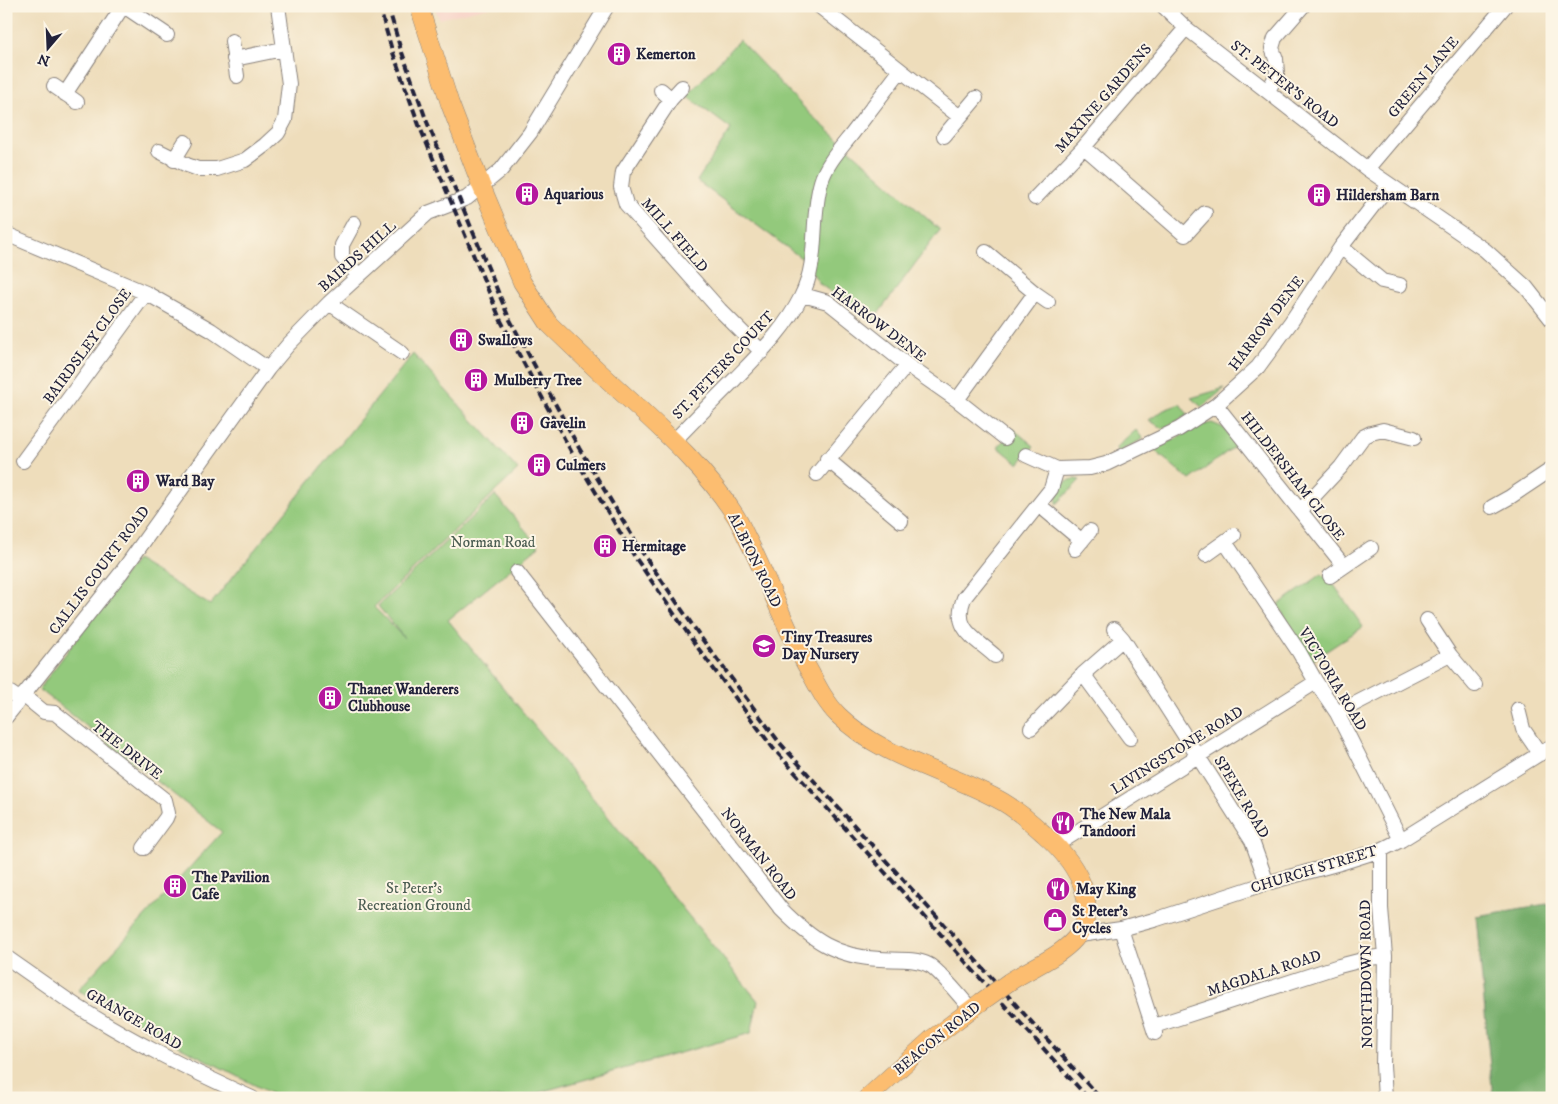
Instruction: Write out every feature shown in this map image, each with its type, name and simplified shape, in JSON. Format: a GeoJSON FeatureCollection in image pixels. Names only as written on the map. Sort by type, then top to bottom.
{"type":"FeatureCollection","features":[{"type":"Feature","properties":{"kind":"main road","name":"ALBION ROAD"},"geometry":{"type":"LineString","coordinates":[[419,6],[450,104],[481,185],[522,282],[549,324],[674,441],[705,474],[736,516],[763,570],[798,651],[821,692],[837,714],[864,737],[897,755],[1003,802],[1022,815],[1056,844],[1078,874],[1087,901],[1087,916],[1080,935]]}},
{"type":"Feature","properties":{"kind":"main road","name":"BEACON ROAD"},"geometry":{"type":"LineString","coordinates":[[867,1098],[933,1038],[1009,982],[1059,953],[1080,935]]}},
{"type":"Feature","properties":{"kind":"street"},"geometry":{"type":"LineString","coordinates":[[65,94],[123,6],[167,35]]}},
{"type":"Feature","properties":{"kind":"street"},"geometry":{"type":"LineString","coordinates":[[159,151],[174,160],[198,169],[217,169],[245,160],[278,133],[285,120],[289,84],[278,6]]}},
{"type":"Feature","properties":{"kind":"street","name":"BAIRDS HILL"},"geometry":{"type":"LineString","coordinates":[[268,368],[329,303],[428,213],[467,198],[501,170],[530,133],[607,6]]}},
{"type":"Feature","properties":{"kind":"street"},"geometry":{"type":"LineString","coordinates":[[819,6],[960,117]]}},
{"type":"Feature","properties":{"kind":"street","name":"ST. PETER'S ROAD"},"geometry":{"type":"LineString","coordinates":[[1163,6],[1186,28],[1367,169],[1484,250],[1526,287],[1552,320]]}},
{"type":"Feature","properties":{"kind":"street"},"geometry":{"type":"LineString","coordinates":[[1268,91],[1277,74],[1276,60],[1272,48],[1275,38],[1302,6]]}},
{"type":"Feature","properties":{"kind":"street","name":"GREEN LANE"},"geometry":{"type":"LineString","coordinates":[[1367,169],[1505,6]]}},
{"type":"Feature","properties":{"kind":"street","name":"MAXINE GARDENS"},"geometry":{"type":"LineString","coordinates":[[1044,195],[1186,28]]}},
{"type":"Feature","properties":{"kind":"street"},"geometry":{"type":"LineString","coordinates":[[232,41],[237,76]]}},
{"type":"Feature","properties":{"kind":"street"},"geometry":{"type":"LineString","coordinates":[[234,59],[283,49]]}},
{"type":"Feature","properties":{"kind":"street","name":"ST. PETERS COURT"},"geometry":{"type":"LineString","coordinates":[[674,441],[762,352],[782,329],[803,295],[811,270],[815,243],[816,206],[821,181],[828,166],[900,71]]}},
{"type":"Feature","properties":{"kind":"street","name":"MILL FIELD"},"geometry":{"type":"LineString","coordinates":[[682,87],[666,95],[623,172],[621,187],[626,204],[720,310],[762,352]]}},
{"type":"Feature","properties":{"kind":"street"},"geometry":{"type":"LineString","coordinates":[[944,136],[976,98]]}},
{"type":"Feature","properties":{"kind":"street"},"geometry":{"type":"LineString","coordinates":[[174,160],[184,142]]}},
{"type":"Feature","properties":{"kind":"street"},"geometry":{"type":"LineString","coordinates":[[1084,147],[1182,238],[1205,212]]}},
{"type":"Feature","properties":{"kind":"street","name":"HARROW DENE"},"geometry":{"type":"LineString","coordinates":[[1026,455],[1057,469],[1090,468],[1106,464],[1179,429],[1216,405],[1258,367],[1292,322],[1341,247],[1389,185]]}},
{"type":"Feature","properties":{"kind":"street"},"geometry":{"type":"LineString","coordinates":[[354,230],[342,245],[342,257],[359,276]]}},
{"type":"Feature","properties":{"kind":"street"},"geometry":{"type":"LineString","coordinates":[[6,234],[146,292],[212,330],[268,368]]}},
{"type":"Feature","properties":{"kind":"street"},"geometry":{"type":"LineString","coordinates":[[1341,247],[1382,281],[1400,285]]}},
{"type":"Feature","properties":{"kind":"street"},"geometry":{"type":"LineString","coordinates":[[986,252],[1048,302]]}},
{"type":"Feature","properties":{"kind":"street","name":"BAIRDSLEY CLOSE"},"geometry":{"type":"LineString","coordinates":[[23,461],[58,421],[146,292]]}},
{"type":"Feature","properties":{"kind":"street"},"geometry":{"type":"LineString","coordinates":[[957,400],[1035,293]]}},
{"type":"Feature","properties":{"kind":"street","name":"HARROW DENE"},"geometry":{"type":"LineString","coordinates":[[803,295],[828,302],[907,365],[957,400],[1005,438]]}},
{"type":"Feature","properties":{"kind":"street"},"geometry":{"type":"LineString","coordinates":[[329,303],[402,354]]}},
{"type":"Feature","properties":{"kind":"street"},"geometry":{"type":"LineString","coordinates":[[816,474],[907,365]]}},
{"type":"Feature","properties":{"kind":"street","name":"CALLIS COURT ROAD"},"geometry":{"type":"LineString","coordinates":[[6,717],[121,572],[268,368]]}},
{"type":"Feature","properties":{"kind":"street","name":"HILDERSHAM CLOSE"},"geometry":{"type":"LineString","coordinates":[[1216,405],[1344,566]]}},
{"type":"Feature","properties":{"kind":"street"},"geometry":{"type":"LineString","coordinates":[[1300,511],[1341,467],[1363,437],[1383,430],[1414,438]]}},
{"type":"Feature","properties":{"kind":"street"},"geometry":{"type":"LineString","coordinates":[[828,459],[891,519]]}},
{"type":"Feature","properties":{"kind":"street"},"geometry":{"type":"LineString","coordinates":[[995,656],[964,628],[960,617],[960,607],[964,598],[1051,489],[1057,469]]}},
{"type":"Feature","properties":{"kind":"street"},"geometry":{"type":"LineString","coordinates":[[1492,506],[1510,497],[1552,469]]}},
{"type":"Feature","properties":{"kind":"street"},"geometry":{"type":"LineString","coordinates":[[1039,504],[1082,540]]}},
{"type":"Feature","properties":{"kind":"street","name":"VICTORIA ROAD"},"geometry":{"type":"LineString","coordinates":[[1206,555],[1229,539],[1337,713],[1402,840]]}},
{"type":"Feature","properties":{"kind":"street"},"geometry":{"type":"LineString","coordinates":[[1330,576],[1371,548]]}},
{"type":"Feature","properties":{"kind":"street","name":"NORMAN ROAD"},"geometry":{"type":"LineString","coordinates":[[517,572],[781,909],[799,927],[829,948],[847,955],[860,958],[916,961],[931,965],[976,1006]]}},
{"type":"Feature","properties":{"kind":"street"},"geometry":{"type":"LineString","coordinates":[[1427,620],[1450,654],[1475,685]]}},
{"type":"Feature","properties":{"kind":"street","name":"SPEKE ROAD"},"geometry":{"type":"LineString","coordinates":[[1083,674],[1118,634],[1252,841],[1267,883]]}},
{"type":"Feature","properties":{"kind":"street"},"geometry":{"type":"LineString","coordinates":[[1337,713],[1450,654]]}},
{"type":"Feature","properties":{"kind":"street"},"geometry":{"type":"LineString","coordinates":[[1031,728],[1083,674],[1130,738]]}},
{"type":"Feature","properties":{"kind":"street","name":"LIVINGSTONE ROAD"},"geometry":{"type":"LineString","coordinates":[[1056,844],[1316,682]]}},
{"type":"Feature","properties":{"kind":"street"},"geometry":{"type":"LineString","coordinates":[[6,690],[21,697]]}},
{"type":"Feature","properties":{"kind":"street","name":"THE DRIVE"},"geometry":{"type":"LineString","coordinates":[[21,697],[44,712],[55,714],[165,800],[168,813],[166,818],[144,848]]}},
{"type":"Feature","properties":{"kind":"street"},"geometry":{"type":"LineString","coordinates":[[1518,708],[1523,728],[1546,750]]}},
{"type":"Feature","properties":{"kind":"street","name":"CHURCH STREET"},"geometry":{"type":"LineString","coordinates":[[1080,935],[1118,929],[1381,850],[1402,840],[1546,750]]}},
{"type":"Feature","properties":{"kind":"street","name":"NORTHDOWN ROAD"},"geometry":{"type":"LineString","coordinates":[[1381,850],[1381,908],[1385,956],[1383,1065],[1385,1098]]}},
{"type":"Feature","properties":{"kind":"street"},"geometry":{"type":"LineString","coordinates":[[1087,916],[1118,929]]}},
{"type":"Feature","properties":{"kind":"street","name":"MAGDALA ROAD"},"geometry":{"type":"LineString","coordinates":[[1118,929],[1155,1030],[1339,966],[1385,956]]}},
{"type":"Feature","properties":{"kind":"street","name":"GRANGE ROAD"},"geometry":{"type":"LineString","coordinates":[[6,957],[66,999],[138,1041],[199,1075],[252,1098]]}},
{"type":"Feature","properties":{"kind":"shaded area"},"geometry":{"type":"Polygon","coordinates":[[[435,6],[493,6],[439,19],[435,6]]]}},
{"type":"Feature","properties":{"kind":"green space"},"geometry":{"type":"Polygon","coordinates":[[[739,40],[811,115],[940,230],[872,322],[820,284],[804,260],[697,181],[731,129],[687,96],[739,40]]]}},
{"type":"Feature","properties":{"kind":"green space","name":"St Peter's Recreation Ground"},"geometry":{"type":"Polygon","coordinates":[[[413,354],[518,470],[374,607],[404,638],[378,606],[495,495],[539,546],[448,620],[758,1001],[751,1033],[519,1098],[280,1098],[171,1042],[78,990],[222,832],[39,689],[136,560],[210,605],[413,354]]]}},
{"type":"Feature","properties":{"kind":"green space"},"geometry":{"type":"Polygon","coordinates":[[[1225,388],[1202,407],[1191,398],[1225,388]]]}},
{"type":"Feature","properties":{"kind":"green space"},"geometry":{"type":"Polygon","coordinates":[[[1180,404],[1188,415],[1163,429],[1149,420],[1164,410],[1180,404]]]}},
{"type":"Feature","properties":{"kind":"green space"},"geometry":{"type":"Polygon","coordinates":[[[1212,423],[1224,428],[1236,445],[1190,480],[1154,450],[1202,425],[1212,423]]]}},
{"type":"Feature","properties":{"kind":"green space"},"geometry":{"type":"Polygon","coordinates":[[[1013,429],[1034,446],[1019,464],[998,447],[1013,429]]]}},
{"type":"Feature","properties":{"kind":"green space"},"geometry":{"type":"Polygon","coordinates":[[[1136,430],[1143,439],[1118,452],[1116,448],[1136,430]]]}},
{"type":"Feature","properties":{"kind":"green space"},"geometry":{"type":"Polygon","coordinates":[[[1075,479],[1080,480],[1057,504],[1057,494],[1060,487],[1066,482],[1075,479]]]}},
{"type":"Feature","properties":{"kind":"green space"},"geometry":{"type":"Polygon","coordinates":[[[1322,574],[1334,585],[1363,627],[1310,662],[1278,605],[1322,574]]]}},
{"type":"Feature","properties":{"kind":"green space"},"geometry":{"type":"Polygon","coordinates":[[[1552,903],[1552,1098],[1493,1098],[1476,916],[1552,903]]]}},
{"type":"Feature","properties":{"kind":"railway"},"geometry":{"type":"LineString","coordinates":[[379,6],[392,50],[419,125],[501,321],[572,453],[635,557],[695,644],[773,748],[1088,1098]]}},
{"type":"Feature","properties":{"kind":"railway"},"geometry":{"type":"LineString","coordinates":[[388,6],[400,47],[427,122],[509,318],[579,448],[642,552],[702,639],[779,742],[1100,1098]]}},
{"type":"Feature","properties":{"kind":"place","name":"Kemerton"},"geometry":{"type":"Point","coordinates":[619,54]}},
{"type":"Feature","properties":{"kind":"place","name":"Aquarious"},"geometry":{"type":"Point","coordinates":[527,194]}},
{"type":"Feature","properties":{"kind":"place","name":"Hildersham Barn"},"geometry":{"type":"Point","coordinates":[1319,195]}},
{"type":"Feature","properties":{"kind":"place","name":"Swallows"},"geometry":{"type":"Point","coordinates":[461,340]}},
{"type":"Feature","properties":{"kind":"place","name":"Mulberry Tree"},"geometry":{"type":"Point","coordinates":[476,380]}},
{"type":"Feature","properties":{"kind":"place","name":"Gavelin"},"geometry":{"type":"Point","coordinates":[522,423]}},
{"type":"Feature","properties":{"kind":"place","name":"Culmers"},"geometry":{"type":"Point","coordinates":[539,465]}},
{"type":"Feature","properties":{"kind":"place","name":"Ward Bay"},"geometry":{"type":"Point","coordinates":[138,481]}},
{"type":"Feature","properties":{"kind":"place","name":"Hermitage"},"geometry":{"type":"Point","coordinates":[605,546]}},
{"type":"Feature","properties":{"kind":"place","name":"Tiny Treasures Day Nursery"},"geometry":{"type":"Point","coordinates":[764,646]}},
{"type":"Feature","properties":{"kind":"place","name":"Thanet Wanderers Clubhouse"},"geometry":{"type":"Point","coordinates":[330,698]}},
{"type":"Feature","properties":{"kind":"place","name":"The New Mala Tandoori"},"geometry":{"type":"Point","coordinates":[1063,823]}},
{"type":"Feature","properties":{"kind":"place","name":"The Pavilion Cafe"},"geometry":{"type":"Point","coordinates":[175,886]}},
{"type":"Feature","properties":{"kind":"place","name":"May King"},"geometry":{"type":"Point","coordinates":[1058,889]}},
{"type":"Feature","properties":{"kind":"place","name":"St Peter's Cycles"},"geometry":{"type":"Point","coordinates":[1055,920]}},
{"type":"Feature","properties":{"kind":"park label","name":"Norman Road"},"geometry":{"type":"Point","coordinates":[493,542]}}]}
